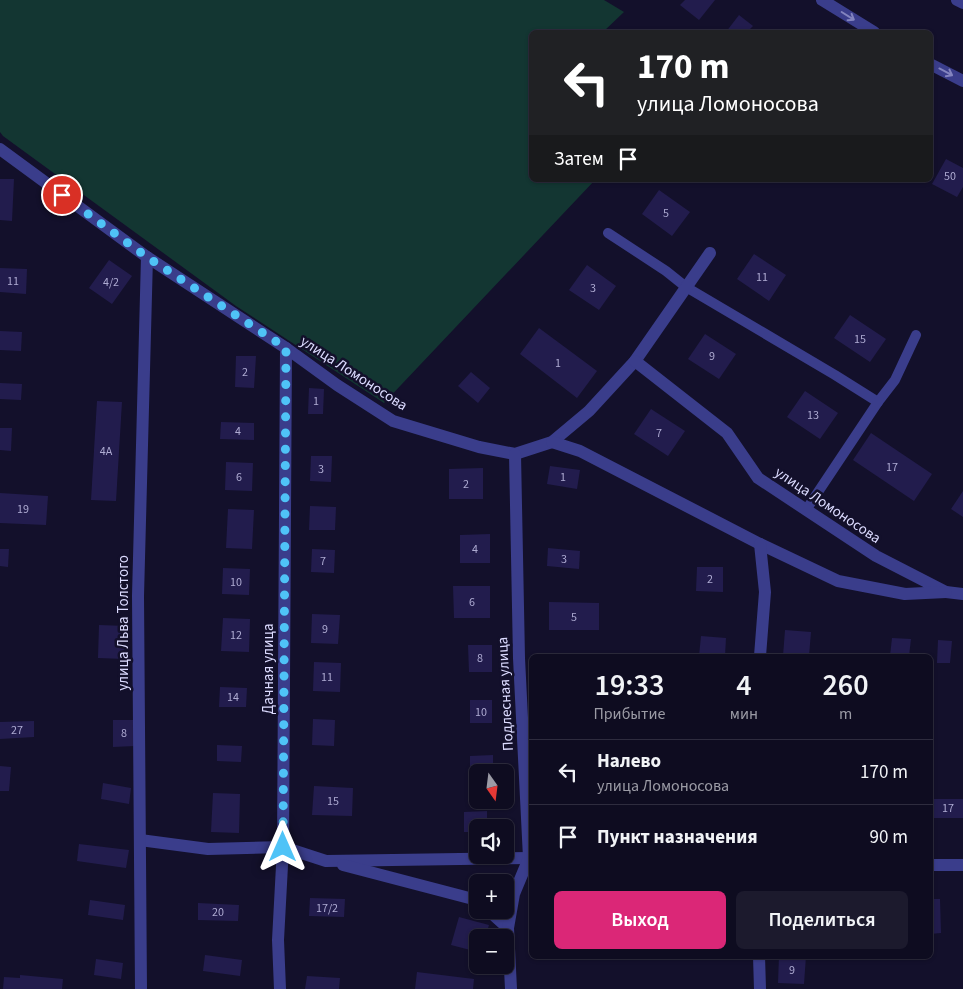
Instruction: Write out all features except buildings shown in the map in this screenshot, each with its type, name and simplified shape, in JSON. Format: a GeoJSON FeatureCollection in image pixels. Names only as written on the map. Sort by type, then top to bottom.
{"type":"FeatureCollection","features":[{"type":"Feature","properties":{"kind":"street"},"geometry":{"type":"LineString","coordinates":[[822,0],[871,30]]}},
{"type":"Feature","properties":{"kind":"street"},"geometry":{"type":"LineString","coordinates":[[957,0],[963,3]]}},
{"type":"Feature","properties":{"kind":"street"},"geometry":{"type":"LineString","coordinates":[[933,66],[963,81]]}},
{"type":"Feature","properties":{"kind":"street","name":"улица Ломоносова"},"geometry":{"type":"LineString","coordinates":[[0,149],[147,257],[286,348],[337,385],[394,421],[479,447],[515,454],[552,442],[589,411],[635,361],[727,432],[758,478],[876,556],[946,592],[963,594]]}},
{"type":"Feature","properties":{"kind":"street"},"geometry":{"type":"LineString","coordinates":[[635,361],[710,253]]}},
{"type":"Feature","properties":{"kind":"street","name":"улица Льва Толстого"},"geometry":{"type":"LineString","coordinates":[[141,989],[138,596],[147,257]]}},
{"type":"Feature","properties":{"kind":"street","name":"Дачная улица"},"geometry":{"type":"LineString","coordinates":[[280,989],[278,940],[283,847],[286,348]]}},
{"type":"Feature","properties":{"kind":"street"},"geometry":{"type":"LineString","coordinates":[[552,442],[580,451],[760,544],[838,581],[905,594],[946,592]]}},
{"type":"Feature","properties":{"kind":"street","name":"Подлесная улица"},"geometry":{"type":"LineString","coordinates":[[515,454],[519,658],[529,840]]}},
{"type":"Feature","properties":{"kind":"street"},"geometry":{"type":"LineString","coordinates":[[760,544],[765,592],[760,654]]}},
{"type":"Feature","properties":{"kind":"street"},"geometry":{"type":"LineString","coordinates":[[140,840],[208,849],[283,847],[326,861],[469,898]]}},
{"type":"Feature","properties":{"kind":"street"},"geometry":{"type":"LineString","coordinates":[[326,861],[529,858]]}},
{"type":"Feature","properties":{"kind":"street","name":"Подлесная улица"},"geometry":{"type":"LineString","coordinates":[[511,989],[508,928],[514,894],[529,860]]}},
{"type":"Feature","properties":{"kind":"street"},"geometry":{"type":"LineString","coordinates":[[933,865],[963,865]]}},
{"type":"Feature","properties":{"kind":"street"},"geometry":{"type":"LineString","coordinates":[[498,919],[508,928]]}},
{"type":"Feature","properties":{"kind":"street"},"geometry":{"type":"LineString","coordinates":[[759,959],[760,989]]}},
{"type":"Feature","properties":{"kind":"lane"},"geometry":{"type":"LineString","coordinates":[[608,233],[666,271],[686,287],[878,402]]}},
{"type":"Feature","properties":{"kind":"lane"},"geometry":{"type":"LineString","coordinates":[[806,510],[878,402],[895,380],[916,335]]}},
{"type":"Feature","properties":{"kind":"green space"},"geometry":{"type":"Polygon","coordinates":[[[0,0],[604,0],[624,12],[605,30],[529,30],[529,182],[593,182],[384,403],[236,306],[0,132],[0,0]]]}},
{"type":"Feature","properties":{"kind":"route"},"geometry":{"type":"LineString","coordinates":[[62,195],[147,257],[286,348],[283,847]]}}]}
